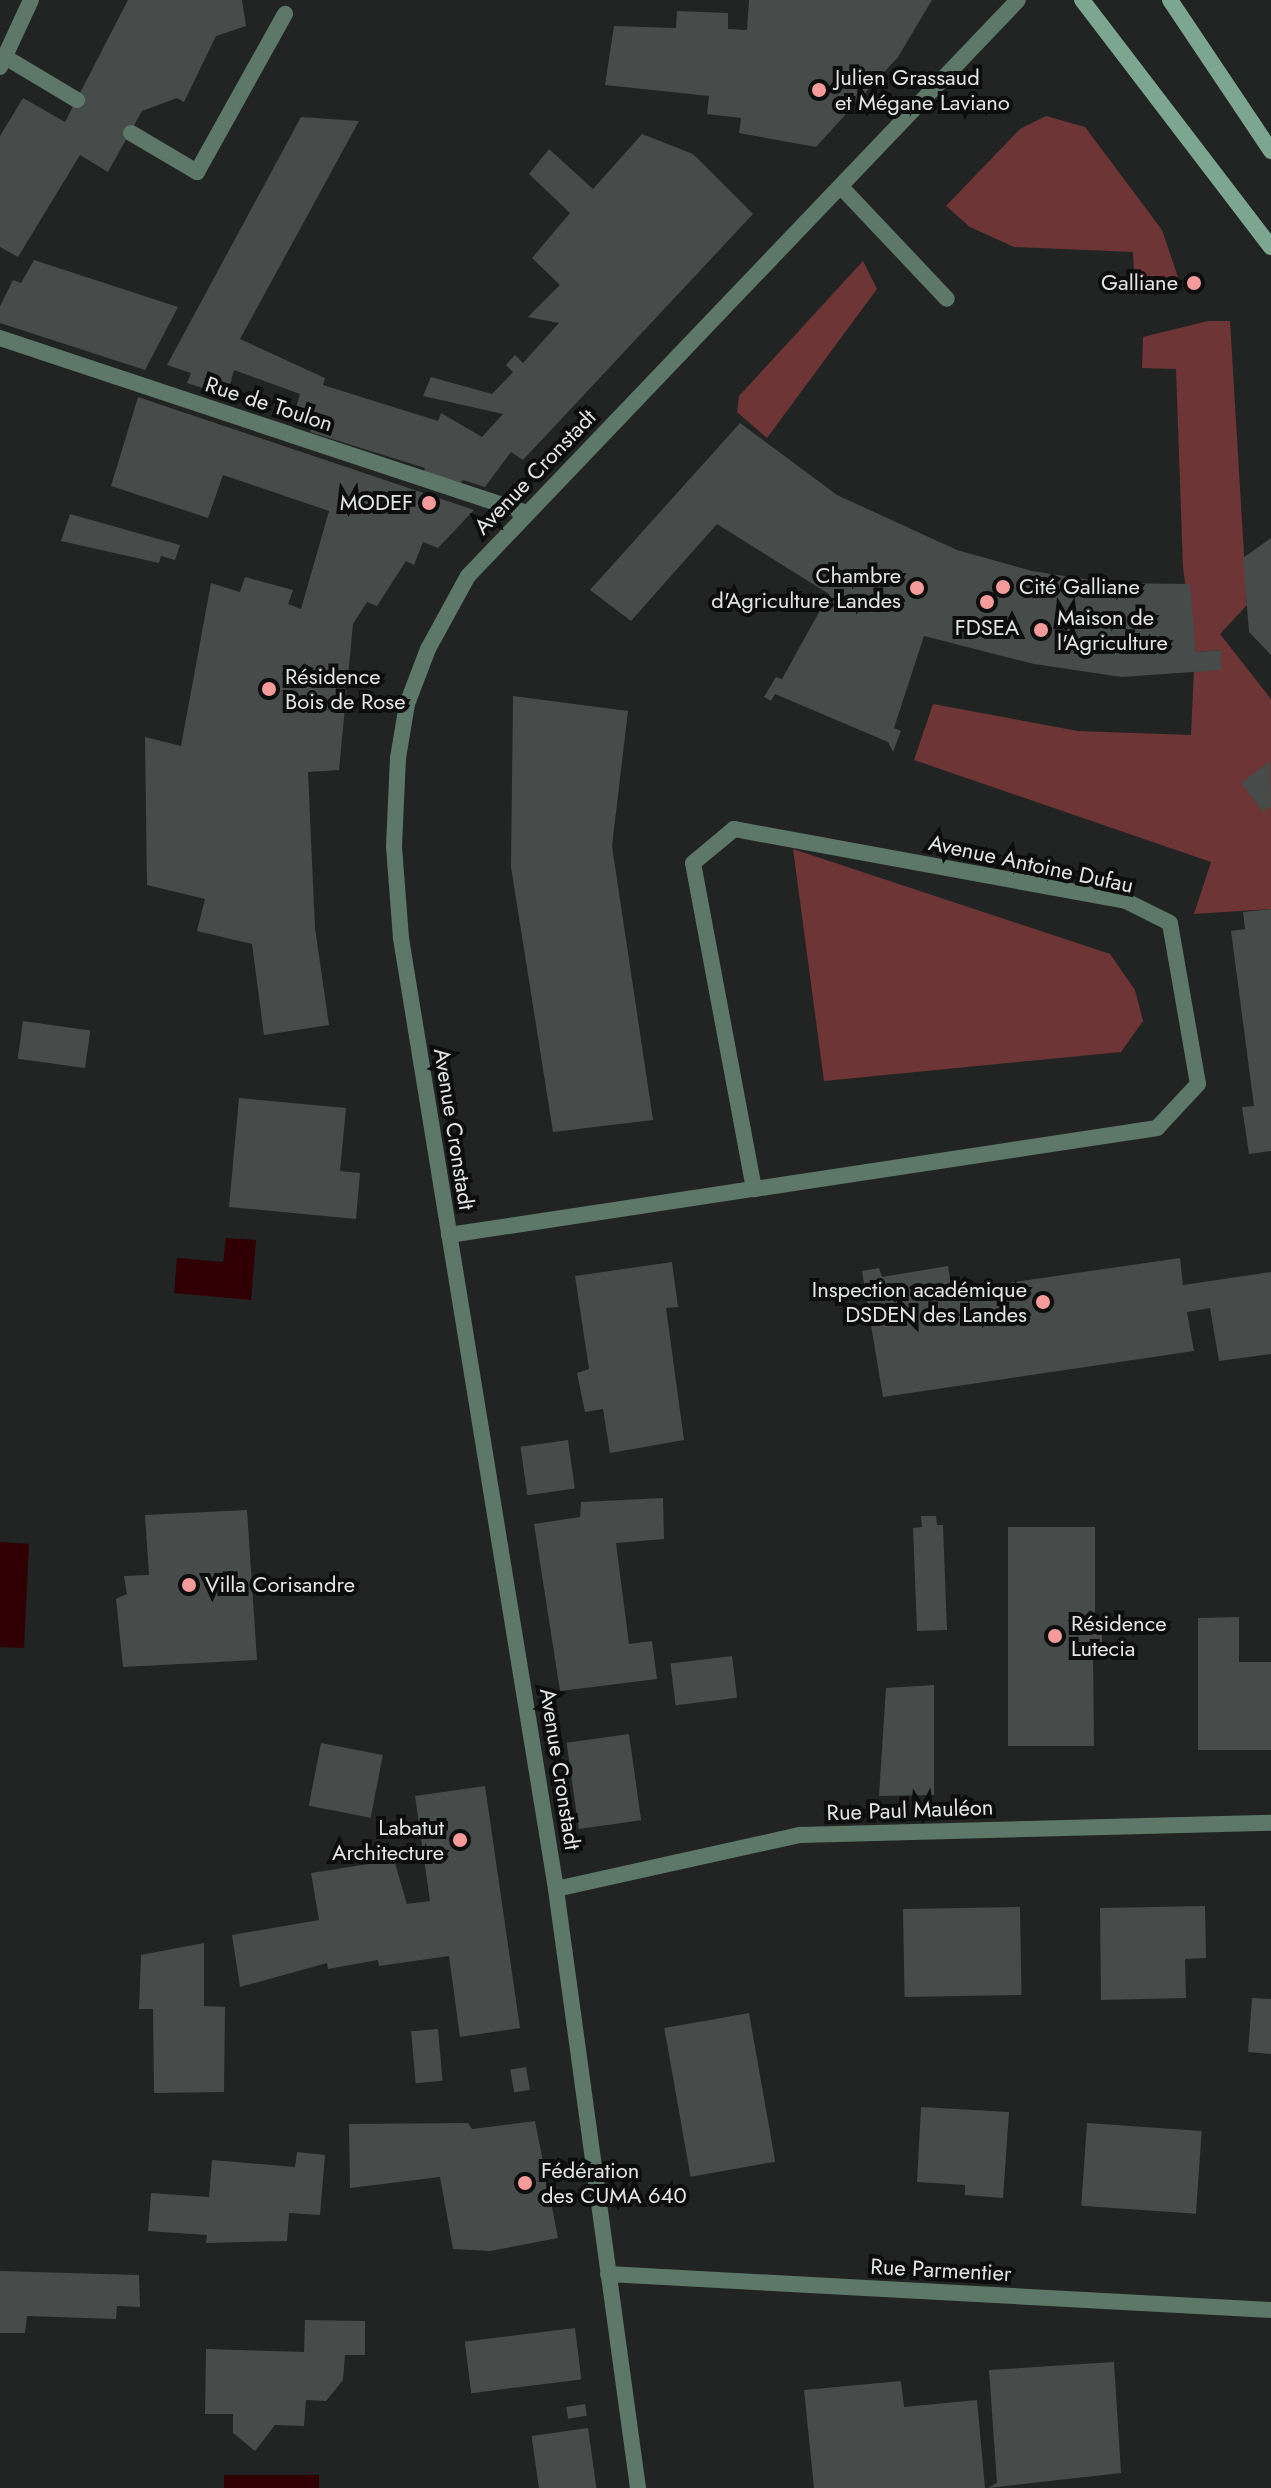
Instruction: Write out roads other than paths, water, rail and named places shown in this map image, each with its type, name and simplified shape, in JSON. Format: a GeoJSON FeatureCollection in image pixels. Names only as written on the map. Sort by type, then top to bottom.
{"type":"FeatureCollection","features":[{"type":"Feature","properties":{"kind":"main road"},"geometry":{"type":"LineString","coordinates":[[1082,0],[1271,247]]}},
{"type":"Feature","properties":{"kind":"main road"},"geometry":{"type":"LineString","coordinates":[[1170,0],[1271,151]]}},
{"type":"Feature","properties":{"kind":"street"},"geometry":{"type":"LineString","coordinates":[[31,0],[3,62],[77,100]]}},
{"type":"Feature","properties":{"kind":"street","name":"Avenue Cronstadt"},"geometry":{"type":"LineString","coordinates":[[638,2488],[556,1889],[399,922],[394,846],[398,758],[407,704],[428,649],[468,576],[524,512],[843,189],[1018,0]]}},
{"type":"Feature","properties":{"kind":"street"},"geometry":{"type":"LineString","coordinates":[[131,133],[197,172],[285,14]]}},
{"type":"Feature","properties":{"kind":"street"},"geometry":{"type":"LineString","coordinates":[[843,189],[947,299]]}},
{"type":"Feature","properties":{"kind":"street","name":"Rue de Toulon"},"geometry":{"type":"LineString","coordinates":[[0,338],[524,512]]}},
{"type":"Feature","properties":{"kind":"street","name":"Avenue Antoine Dufau"},"geometry":{"type":"LineString","coordinates":[[449,1235],[754,1189],[1157,1128],[1198,1084],[1170,923],[1126,901],[734,829],[693,863],[754,1189]]}},
{"type":"Feature","properties":{"kind":"street","name":"Rue Paul Mauléon"},"geometry":{"type":"LineString","coordinates":[[556,1889],[800,1835],[1271,1823]]}},
{"type":"Feature","properties":{"kind":"street","name":"Rue Parmentier"},"geometry":{"type":"LineString","coordinates":[[608,2274],[1271,2310]]}},
{"type":"Feature","properties":{"kind":"place","name":"Julien Grassaud et Mégane Laviano"},"geometry":{"type":"Point","coordinates":[819,90]}},
{"type":"Feature","properties":{"kind":"place","name":"Galliane"},"geometry":{"type":"Point","coordinates":[1194,283]}},
{"type":"Feature","properties":{"kind":"place","name":"MODEF"},"geometry":{"type":"Point","coordinates":[429,503]}},
{"type":"Feature","properties":{"kind":"place","name":"Cité Galliane"},"geometry":{"type":"Point","coordinates":[1003,587]}},
{"type":"Feature","properties":{"kind":"place","name":"Chambre d'Agriculture Landes"},"geometry":{"type":"Point","coordinates":[917,588]}},
{"type":"Feature","properties":{"kind":"place","name":"FDSEA"},"geometry":{"type":"Point","coordinates":[987,602]}},
{"type":"Feature","properties":{"kind":"place","name":"Maison de l'Agriculture"},"geometry":{"type":"Point","coordinates":[1041,630]}},
{"type":"Feature","properties":{"kind":"place","name":"Résidence Bois de Rose"},"geometry":{"type":"Point","coordinates":[269,689]}},
{"type":"Feature","properties":{"kind":"place","name":"Inspection académique DSDEN des Landes"},"geometry":{"type":"Point","coordinates":[1043,1302]}},
{"type":"Feature","properties":{"kind":"place","name":"Villa Corisandre"},"geometry":{"type":"Point","coordinates":[189,1585]}},
{"type":"Feature","properties":{"kind":"place","name":"Résidence Lutecia"},"geometry":{"type":"Point","coordinates":[1055,1636]}},
{"type":"Feature","properties":{"kind":"place","name":"Labatut Architecture"},"geometry":{"type":"Point","coordinates":[460,1840]}},
{"type":"Feature","properties":{"kind":"place","name":"Fédération des CUMA 640"},"geometry":{"type":"Point","coordinates":[525,2183]}}]}
